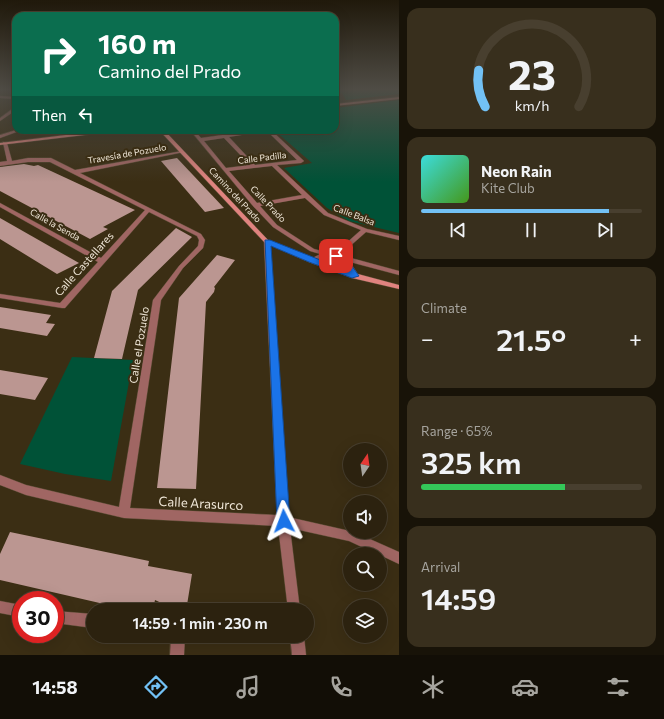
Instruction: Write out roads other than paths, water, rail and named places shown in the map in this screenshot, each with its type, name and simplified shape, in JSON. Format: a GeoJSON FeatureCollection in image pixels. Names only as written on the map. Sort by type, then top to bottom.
{"type":"FeatureCollection","features":[{"type":"Feature","properties":{"kind":"main road"},"geometry":{"type":"LineString","coordinates":[[3,144],[86,134]]}},
{"type":"Feature","properties":{"kind":"main road","name":"Camino del Prado"},"geometry":{"type":"LineString","coordinates":[[165,134],[267,242],[312,261],[355,276],[399,287]]}},
{"type":"Feature","properties":{"kind":"street"},"geometry":{"type":"LineString","coordinates":[[0,137],[12,133]]}},
{"type":"Feature","properties":{"kind":"street","name":"Calle Prado"},"geometry":{"type":"LineString","coordinates":[[195,134],[255,206],[275,226],[312,250],[399,273]]}},
{"type":"Feature","properties":{"kind":"street"},"geometry":{"type":"LineString","coordinates":[[200,140],[235,134]]}},
{"type":"Feature","properties":{"kind":"street","name":"Calle Padilla"},"geometry":{"type":"LineString","coordinates":[[225,170],[301,161],[271,134]]}},
{"type":"Feature","properties":{"kind":"street"},"geometry":{"type":"LineString","coordinates":[[225,136],[254,167]]}},
{"type":"Feature","properties":{"kind":"street"},"geometry":{"type":"LineString","coordinates":[[3,144],[10,162]]}},
{"type":"Feature","properties":{"kind":"street","name":"Travesía de Pozuelo"},"geometry":{"type":"LineString","coordinates":[[76,172],[182,152]]}},
{"type":"Feature","properties":{"kind":"street","name":"Calle el Pozuelo"},"geometry":{"type":"LineString","coordinates":[[0,164],[10,162],[51,160],[199,234],[202,240],[201,247],[181,267],[157,300],[124,513]]}},
{"type":"Feature","properties":{"kind":"street","name":"Calle Balsa"},"geometry":{"type":"LineString","coordinates":[[274,165],[326,214],[365,230],[399,238]]}},
{"type":"Feature","properties":{"kind":"street"},"geometry":{"type":"LineString","coordinates":[[255,206],[306,196]]}},
{"type":"Feature","properties":{"kind":"street","name":"Calle la Senda"},"geometry":{"type":"LineString","coordinates":[[0,205],[101,261]]}},
{"type":"Feature","properties":{"kind":"street","name":"Calle Castellares"},"geometry":{"type":"LineString","coordinates":[[0,296],[62,306],[149,209]]}},
{"type":"Feature","properties":{"kind":"street"},"geometry":{"type":"LineString","coordinates":[[336,256],[365,230]]}},
{"type":"Feature","properties":{"kind":"street"},"geometry":{"type":"LineString","coordinates":[[267,242],[284,521],[293,603]]}},
{"type":"Feature","properties":{"kind":"street"},"geometry":{"type":"LineString","coordinates":[[312,261],[321,256],[336,256],[348,264],[355,276]]}},
{"type":"Feature","properties":{"kind":"street","name":"Calle Arasurco"},"geometry":{"type":"LineString","coordinates":[[0,480],[26,490],[124,513],[284,521],[350,536],[399,558]]}},
{"type":"Feature","properties":{"kind":"street"},"geometry":{"type":"LineString","coordinates":[[0,606],[12,609]]}},
{"type":"Feature","properties":{"kind":"street"},"geometry":{"type":"LineString","coordinates":[[64,618],[86,620]]}},
{"type":"Feature","properties":{"kind":"street"},"geometry":{"type":"LineString","coordinates":[[177,655],[178,643]]}},
{"type":"Feature","properties":{"kind":"street"},"geometry":{"type":"LineString","coordinates":[[298,643],[300,655]]}}]}
